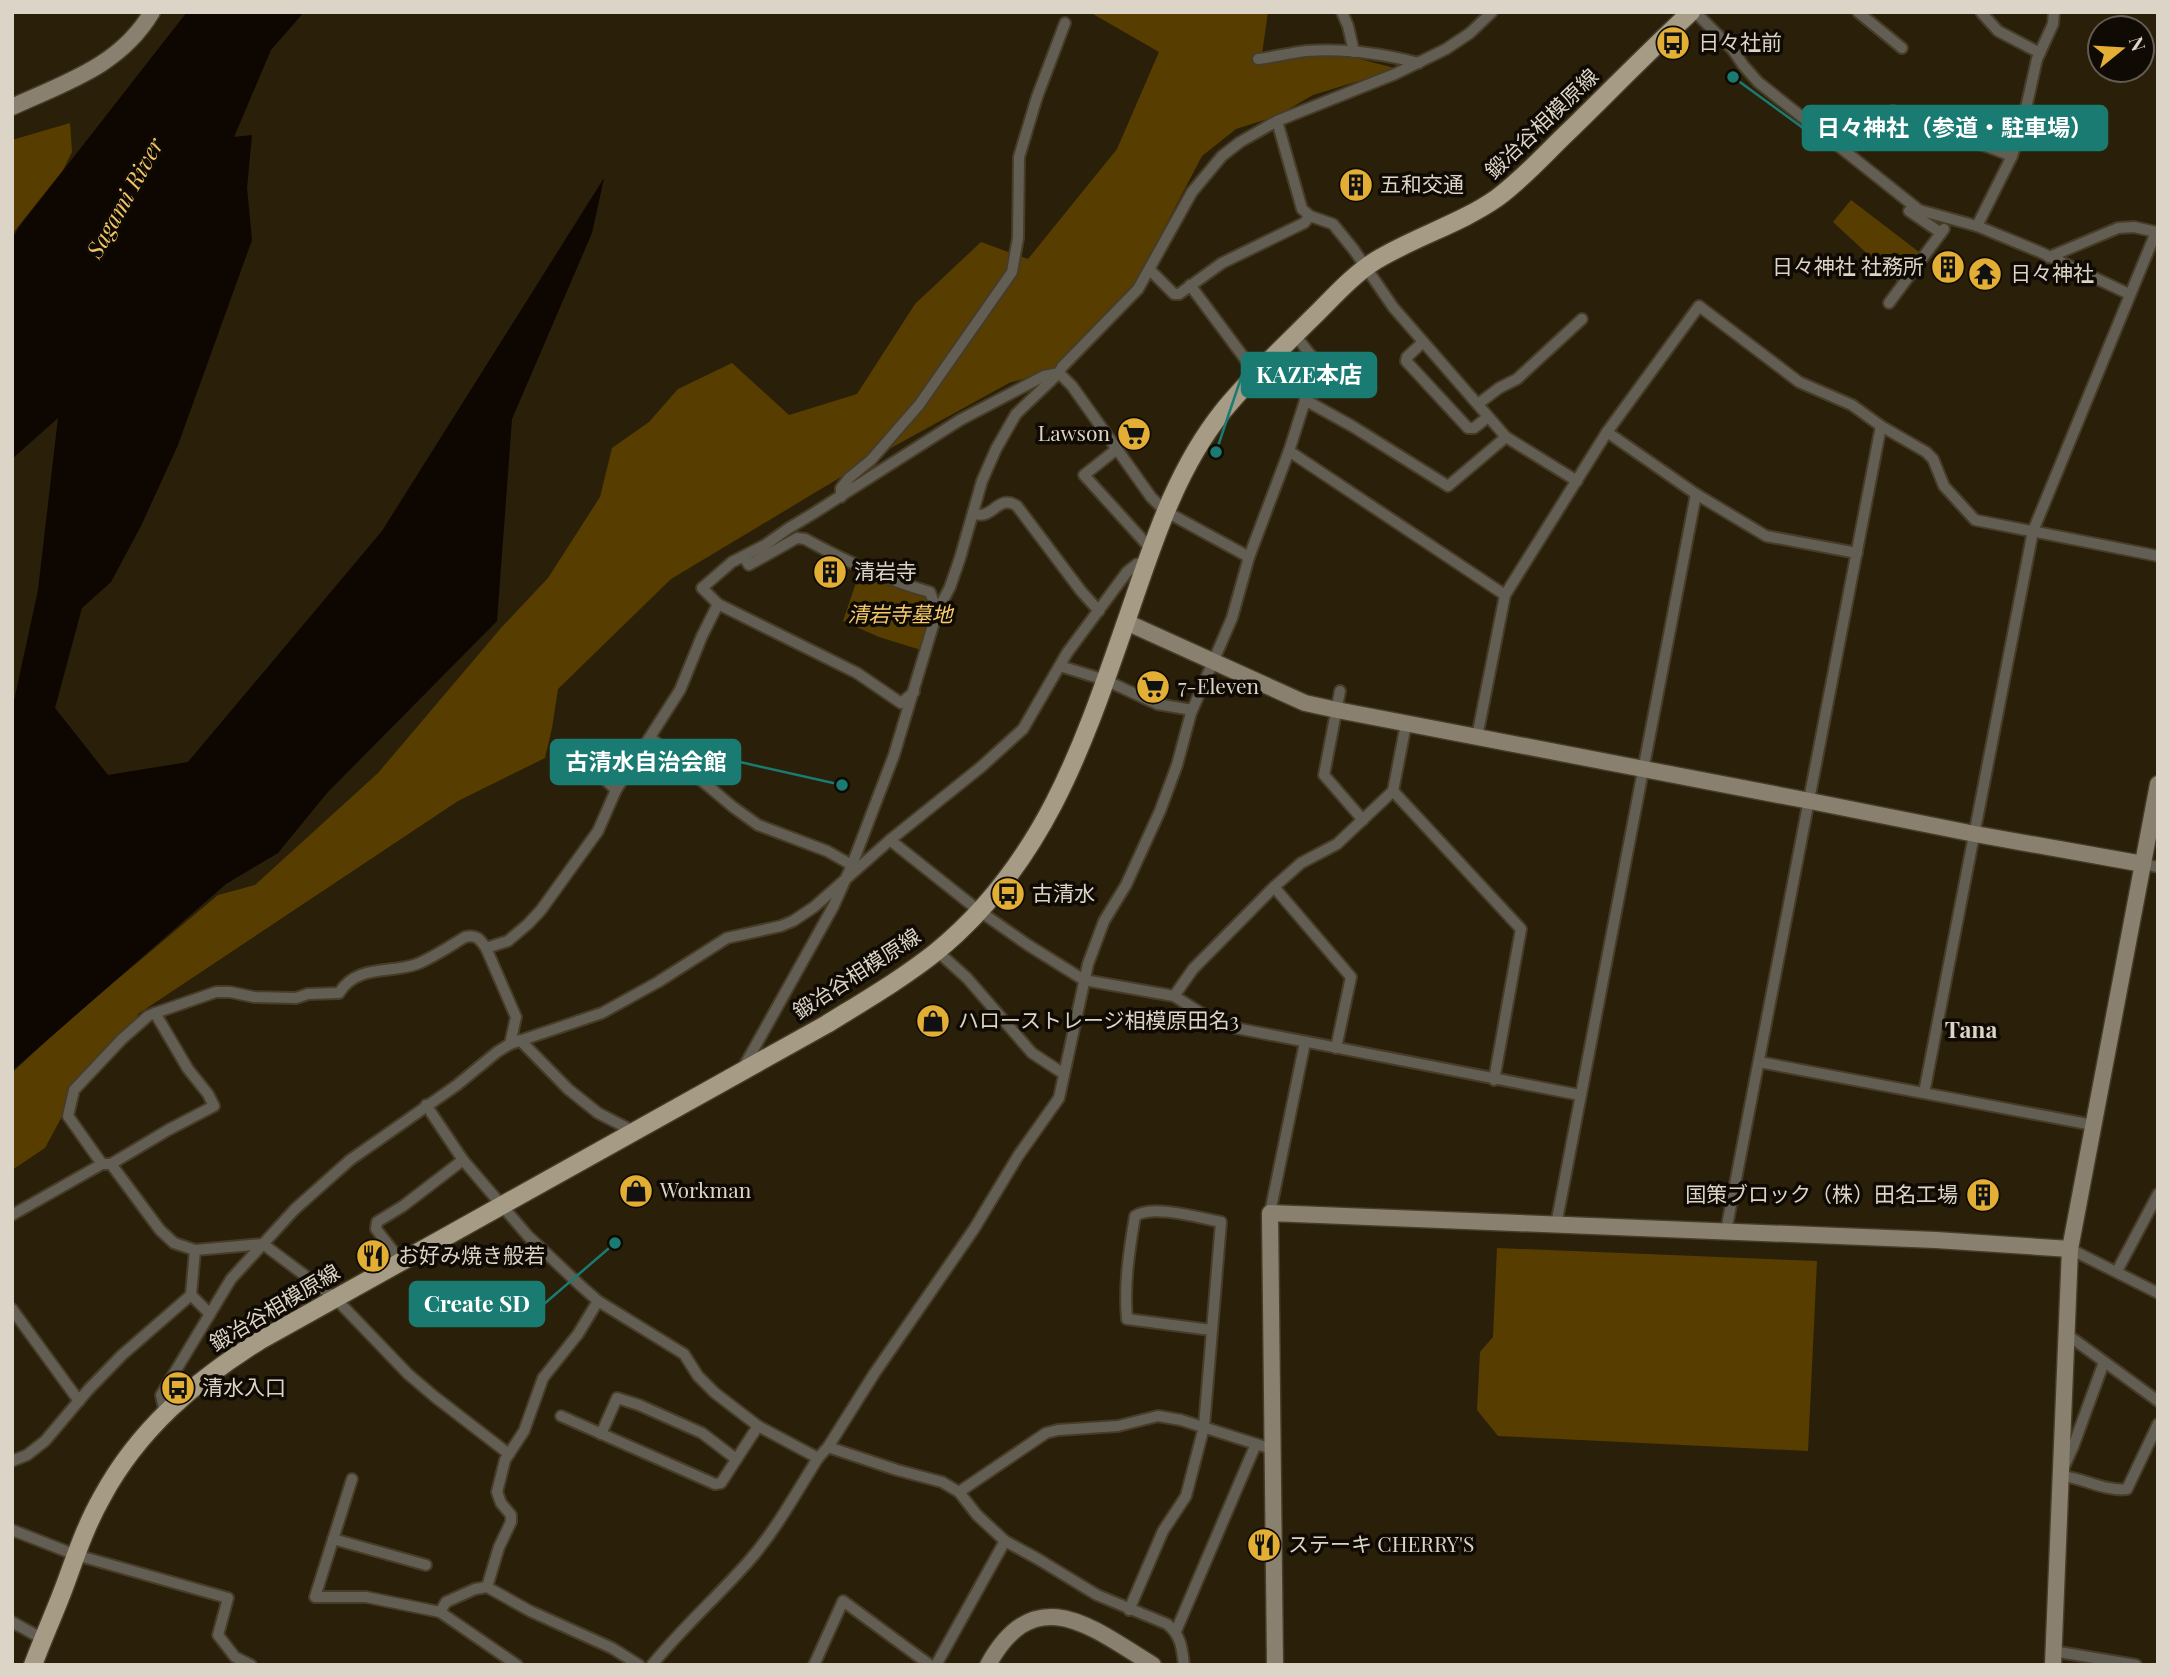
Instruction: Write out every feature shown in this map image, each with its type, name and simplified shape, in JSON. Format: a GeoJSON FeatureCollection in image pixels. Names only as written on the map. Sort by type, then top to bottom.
{"type":"FeatureCollection","features":[{"type":"Feature","properties":{"kind":"main road","name":"鍛冶谷相模原線"},"geometry":{"type":"LineString","coordinates":[[33,1665],[90,1520],[103,1494],[139,1442],[164,1413],[208,1375],[230,1359],[335,1298],[741,1072],[888,986],[937,951],[978,911],[1020,861],[1048,818],[1079,751],[1166,511],[1185,468],[1202,439],[1226,408],[1295,335],[1366,268],[1414,240],[1478,211],[1500,196],[1693,12]]}},
{"type":"Feature","properties":{"kind":"street"},"geometry":{"type":"LineString","coordinates":[[12,107],[104,63],[128,45],[152,12]]}},
{"type":"Feature","properties":{"kind":"street"},"geometry":{"type":"LineString","coordinates":[[1342,12],[1354,52]]}},
{"type":"Feature","properties":{"kind":"street"},"geometry":{"type":"LineString","coordinates":[[855,867],[915,691],[937,612],[950,587],[982,481],[1016,414],[1059,373],[1138,289],[1192,192],[1222,156],[1240,142],[1278,121],[1419,63],[1462,38],[1492,12]]}},
{"type":"Feature","properties":{"kind":"street"},"geometry":{"type":"LineString","coordinates":[[1693,12],[1733,50],[1742,65],[1795,117],[1880,185],[1919,210],[1941,233]]}},
{"type":"Feature","properties":{"kind":"street"},"geometry":{"type":"LineString","coordinates":[[1858,12],[1902,48]]}},
{"type":"Feature","properties":{"kind":"street"},"geometry":{"type":"LineString","coordinates":[[1981,12],[1998,31],[2040,53]]}},
{"type":"Feature","properties":{"kind":"street"},"geometry":{"type":"LineString","coordinates":[[1977,226],[2012,156],[2040,53],[2053,24],[2054,12]]}},
{"type":"Feature","properties":{"kind":"street"},"geometry":{"type":"LineString","coordinates":[[841,497],[841,488],[849,478],[871,460],[919,405],[1012,272],[1018,238],[1019,157],[1037,97],[1065,23]]}},
{"type":"Feature","properties":{"kind":"street"},"geometry":{"type":"LineString","coordinates":[[1258,59],[1308,51],[1354,52],[1419,63]]}},
{"type":"Feature","properties":{"kind":"street"},"geometry":{"type":"LineString","coordinates":[[1893,111],[2012,156]]}},
{"type":"Feature","properties":{"kind":"street"},"geometry":{"type":"LineString","coordinates":[[1278,121],[1302,209],[1310,216],[1333,224],[1393,307],[1506,437],[1577,481]]}},
{"type":"Feature","properties":{"kind":"street"},"geometry":{"type":"LineString","coordinates":[[1150,270],[1174,294],[1179,294],[1222,263],[1304,223],[1310,216]]}},
{"type":"Feature","properties":{"kind":"street"},"geometry":{"type":"LineString","coordinates":[[1924,216],[1949,217],[1977,226],[2129,294]]}},
{"type":"Feature","properties":{"kind":"street"},"geometry":{"type":"LineString","coordinates":[[1889,303],[1941,233],[1949,217]]}},
{"type":"Feature","properties":{"kind":"street"},"geometry":{"type":"LineString","coordinates":[[1924,1093],[2033,531],[2129,294],[2157,232],[2134,227],[2119,228],[2049,257]]}},
{"type":"Feature","properties":{"kind":"street"},"geometry":{"type":"LineString","coordinates":[[1191,285],[1257,374]]}},
{"type":"Feature","properties":{"kind":"street"},"geometry":{"type":"LineString","coordinates":[[1477,737],[1505,595],[1607,432],[1699,306],[1799,382],[1852,405],[1881,426],[1926,452],[1933,458],[1944,486],[1975,520],[2158,556]]}},
{"type":"Feature","properties":{"kind":"street"},"geometry":{"type":"LineString","coordinates":[[1478,404],[1499,388],[1517,379],[1582,319]]}},
{"type":"Feature","properties":{"kind":"street"},"geometry":{"type":"LineString","coordinates":[[652,1665],[676,1635],[748,1562],[777,1524],[818,1458],[974,1229],[1018,1156],[1059,1098],[1084,980],[1104,921],[1126,885],[1178,765],[1192,710],[1232,618],[1249,556],[1289,451],[1317,363],[1295,335]]}},
{"type":"Feature","properties":{"kind":"street"},"geometry":{"type":"LineString","coordinates":[[1423,342],[1407,356],[1406,361],[1468,428],[1474,428],[1488,417]]}},
{"type":"Feature","properties":{"kind":"street"},"geometry":{"type":"LineString","coordinates":[[915,691],[901,703],[857,673],[719,604],[702,588],[732,562],[841,497],[960,420],[1044,376],[1059,373]]}},
{"type":"Feature","properties":{"kind":"street"},"geometry":{"type":"LineString","coordinates":[[1059,373],[1072,386],[1151,497],[1166,511],[1249,556]]}},
{"type":"Feature","properties":{"kind":"street"},"geometry":{"type":"LineString","coordinates":[[1305,400],[1448,486],[1506,437]]}},
{"type":"Feature","properties":{"kind":"street"},"geometry":{"type":"LineString","coordinates":[[1726,1231],[1881,426]]}},
{"type":"Feature","properties":{"kind":"street"},"geometry":{"type":"LineString","coordinates":[[1607,432],[1696,494],[1766,536],[1857,553]]}},
{"type":"Feature","properties":{"kind":"street"},"geometry":{"type":"LineString","coordinates":[[741,1072],[833,907],[844,882],[855,867],[934,807],[1012,740],[1032,715],[1060,666],[1127,572],[1149,556],[1084,475],[1117,449]]}},
{"type":"Feature","properties":{"kind":"street"},"geometry":{"type":"LineString","coordinates":[[1289,451],[1505,595]]}},
{"type":"Feature","properties":{"kind":"street"},"geometry":{"type":"LineString","coordinates":[[1556,1225],[1696,494]]}},
{"type":"Feature","properties":{"kind":"street"},"geometry":{"type":"LineString","coordinates":[[972,513],[978,516],[986,514],[1004,502],[1017,506],[1099,611]]}},
{"type":"Feature","properties":{"kind":"street"},"geometry":{"type":"LineString","coordinates":[[744,557],[749,565],[797,538],[805,538],[867,570],[930,592],[937,612]]}},
{"type":"Feature","properties":{"kind":"street"},"geometry":{"type":"LineString","coordinates":[[486,948],[509,941],[541,910],[598,831],[628,769],[651,738],[680,690],[702,636],[719,604]]}},
{"type":"Feature","properties":{"kind":"street"},"geometry":{"type":"LineString","coordinates":[[1126,622],[1305,703],[2150,866]]}},
{"type":"Feature","properties":{"kind":"street"},"geometry":{"type":"LineString","coordinates":[[1060,666],[1105,680],[1157,704],[1192,710]]}},
{"type":"Feature","properties":{"kind":"street"},"geometry":{"type":"LineString","coordinates":[[1340,691],[1324,775],[1363,820]]}},
{"type":"Feature","properties":{"kind":"street"},"geometry":{"type":"LineString","coordinates":[[1174,996],[1193,969],[1274,887],[1301,863],[1337,844],[1393,791],[1406,724]]}},
{"type":"Feature","properties":{"kind":"street"},"geometry":{"type":"LineString","coordinates":[[651,738],[758,825],[827,851],[855,867]]}},
{"type":"Feature","properties":{"kind":"street"},"geometry":{"type":"LineString","coordinates":[[573,748],[616,790]]}},
{"type":"Feature","properties":{"kind":"street"},"geometry":{"type":"LineString","coordinates":[[2136,1665],[2053,1658],[2070,1249],[2093,1125],[2150,866],[2158,784]]}},
{"type":"Feature","properties":{"kind":"street"},"geometry":{"type":"LineString","coordinates":[[1393,791],[1521,929],[1494,1080]]}},
{"type":"Feature","properties":{"kind":"street"},"geometry":{"type":"LineString","coordinates":[[890,840],[978,911],[1084,980],[1174,996],[1220,1025],[1580,1095]]}},
{"type":"Feature","properties":{"kind":"street"},"geometry":{"type":"LineString","coordinates":[[164,1413],[161,1395],[231,1279],[295,1209],[350,1160],[515,1042],[602,1013],[734,935],[765,931],[793,921],[844,882]]}},
{"type":"Feature","properties":{"kind":"street"},"geometry":{"type":"LineString","coordinates":[[1274,887],[1351,976],[1336,1048]]}},
{"type":"Feature","properties":{"kind":"street"},"geometry":{"type":"LineString","coordinates":[[509,1454],[417,1382],[335,1298],[263,1244],[195,1250],[174,1243],[160,1230],[68,1116],[74,1090],[122,1039],[148,1016],[216,992],[254,997],[296,998],[307,994],[339,993],[344,984],[363,972],[397,969],[420,963],[471,936],[479,938],[486,948],[516,1017],[515,1042]]}},
{"type":"Feature","properties":{"kind":"street"},"geometry":{"type":"LineString","coordinates":[[937,951],[967,978],[1032,1053],[1064,1074]]}},
{"type":"Feature","properties":{"kind":"street"},"geometry":{"type":"LineString","coordinates":[[12,1215],[214,1106],[188,1069],[155,1013]]}},
{"type":"Feature","properties":{"kind":"street"},"geometry":{"type":"LineString","coordinates":[[515,1042],[598,1113],[633,1131]]}},
{"type":"Feature","properties":{"kind":"street"},"geometry":{"type":"LineString","coordinates":[[1275,1665],[1264,1447],[1270,1213],[1305,1042]]}},
{"type":"Feature","properties":{"kind":"street"},"geometry":{"type":"LineString","coordinates":[[1759,1062],[2093,1125]]}},
{"type":"Feature","properties":{"kind":"street"},"geometry":{"type":"LineString","coordinates":[[426,1105],[463,1160],[528,1236],[598,1301],[684,1354],[698,1376],[715,1393],[758,1426],[818,1458]]}},
{"type":"Feature","properties":{"kind":"street"},"geometry":{"type":"LineString","coordinates":[[401,1261],[376,1229],[377,1222],[403,1206],[463,1160]]}},
{"type":"Feature","properties":{"kind":"street"},"geometry":{"type":"LineString","coordinates":[[2117,1271],[2158,1194]]}},
{"type":"Feature","properties":{"kind":"street"},"geometry":{"type":"LineString","coordinates":[[1129,1610],[1163,1531],[1186,1496],[1204,1427],[1221,1222],[1172,1213],[1142,1211],[1135,1216],[1126,1264],[1125,1298],[1128,1319],[1211,1330]]}},
{"type":"Feature","properties":{"kind":"street"},"geometry":{"type":"LineString","coordinates":[[1270,1213],[1936,1240],[2070,1249],[2158,1293]]}},
{"type":"Feature","properties":{"kind":"street"},"geometry":{"type":"LineString","coordinates":[[12,1461],[27,1455],[45,1441],[122,1355],[191,1295],[195,1250]]}},
{"type":"Feature","properties":{"kind":"street"},"geometry":{"type":"LineString","coordinates":[[191,1295],[210,1314]]}},
{"type":"Feature","properties":{"kind":"street"},"geometry":{"type":"LineString","coordinates":[[487,1587],[499,1547],[511,1522],[511,1516],[497,1492],[502,1468],[524,1431],[543,1378],[578,1334],[598,1301]]}},
{"type":"Feature","properties":{"kind":"street"},"geometry":{"type":"LineString","coordinates":[[12,1309],[79,1401]]}},
{"type":"Feature","properties":{"kind":"street"},"geometry":{"type":"LineString","coordinates":[[2066,1333],[2158,1401]]}},
{"type":"Feature","properties":{"kind":"street"},"geometry":{"type":"LineString","coordinates":[[2060,1476],[2104,1362]]}},
{"type":"Feature","properties":{"kind":"street"},"geometry":{"type":"LineString","coordinates":[[601,1433],[617,1398],[702,1433],[736,1459]]}},
{"type":"Feature","properties":{"kind":"street"},"geometry":{"type":"LineString","coordinates":[[561,1416],[715,1484],[721,1483],[758,1426]]}},
{"type":"Feature","properties":{"kind":"street"},"geometry":{"type":"LineString","coordinates":[[959,1492],[1046,1433],[1058,1430],[1118,1426],[1158,1416],[1204,1427],[1264,1447]]}},
{"type":"Feature","properties":{"kind":"street"},"geometry":{"type":"LineString","coordinates":[[2060,1476],[2074,1477],[2118,1490],[2127,1489],[2158,1424]]}},
{"type":"Feature","properties":{"kind":"street"},"geometry":{"type":"LineString","coordinates":[[828,1447],[942,1482],[959,1492],[977,1515],[1004,1541],[1097,1595],[1167,1624],[1176,1631],[1184,1665]]}},
{"type":"Feature","properties":{"kind":"street"},"geometry":{"type":"LineString","coordinates":[[1176,1631],[1264,1447]]}},
{"type":"Feature","properties":{"kind":"street"},"geometry":{"type":"LineString","coordinates":[[352,1479],[315,1597],[366,1597],[440,1612],[517,1665]]}},
{"type":"Feature","properties":{"kind":"street"},"geometry":{"type":"LineString","coordinates":[[12,1530],[76,1555],[228,1598],[218,1635],[233,1661],[251,1665]]}},
{"type":"Feature","properties":{"kind":"street"},"geometry":{"type":"LineString","coordinates":[[333,1539],[426,1565]]}},
{"type":"Feature","properties":{"kind":"street"},"geometry":{"type":"LineString","coordinates":[[936,1665],[1004,1541]]}},
{"type":"Feature","properties":{"kind":"street"},"geometry":{"type":"LineString","coordinates":[[440,1612],[446,1602],[475,1589],[487,1587],[530,1611],[612,1648],[639,1665]]}},
{"type":"Feature","properties":{"kind":"street"},"geometry":{"type":"LineString","coordinates":[[814,1665],[844,1601],[930,1665]]}},
{"type":"Feature","properties":{"kind":"street"},"geometry":{"type":"LineString","coordinates":[[988,1665],[1000,1643],[1013,1630],[1028,1621],[1059,1616],[1083,1624],[1153,1665]]}},
{"type":"Feature","properties":{"kind":"street"},"geometry":{"type":"LineString","coordinates":[[12,1622],[43,1639]]}},
{"type":"Feature","properties":{"kind":"green space"},"geometry":{"type":"Polygon","coordinates":[[[1268,12],[1262,54],[1322,49],[1398,69],[1313,95],[1277,116],[1236,129],[1202,156],[1160,236],[1146,272],[1057,369],[1009,383],[871,459],[671,579],[558,689],[545,758],[458,801],[138,1014],[136,1022],[66,1109],[45,1148],[12,1170],[12,1073],[64,1024],[218,895],[255,885],[378,773],[501,628],[548,578],[600,497],[612,448],[649,422],[678,389],[732,363],[789,415],[857,394],[915,304],[981,242],[1028,259],[1117,149],[1159,52],[1093,14],[1268,12]]]}},
{"type":"Feature","properties":{"kind":"green space"},"geometry":{"type":"Polygon","coordinates":[[[70,123],[72,152],[63,170],[12,234],[12,140],[70,123]]]}},
{"type":"Feature","properties":{"kind":"green space"},"geometry":{"type":"Polygon","coordinates":[[[1851,200],[1923,255],[1901,285],[1833,222],[1851,200]]]}},
{"type":"Feature","properties":{"kind":"green space","name":"清岩寺墓地"},"geometry":{"type":"Polygon","coordinates":[[[860,571],[925,593],[931,614],[921,650],[879,637],[843,621],[860,571]]]}},
{"type":"Feature","properties":{"kind":"green space"},"geometry":{"type":"Polygon","coordinates":[[[1497,1248],[1817,1261],[1808,1451],[1498,1436],[1477,1410],[1480,1352],[1493,1337],[1497,1248]]]}},
{"type":"Feature","properties":{"kind":"water","name":"Sagami River"},"geometry":{"type":"Polygon","coordinates":[[[187,12],[304,12],[271,50],[234,137],[252,135],[247,188],[252,240],[178,445],[141,526],[111,582],[82,608],[55,708],[108,775],[188,762],[382,531],[604,178],[592,233],[512,419],[497,621],[327,793],[278,853],[226,884],[12,1071],[12,710],[38,590],[58,418],[12,459],[12,239],[187,12]]]}},
{"type":"Feature","properties":{"kind":"place","name":"日々社前"},"geometry":{"type":"Point","coordinates":[1673,43]}},
{"type":"Feature","properties":{"kind":"place","name":"日々神社（参道・駐車場）"},"geometry":{"type":"Point","coordinates":[1733,77]}},
{"type":"Feature","properties":{"kind":"place","name":"五和交通"},"geometry":{"type":"Point","coordinates":[1356,185]}},
{"type":"Feature","properties":{"kind":"place","name":"日々神社 社務所"},"geometry":{"type":"Point","coordinates":[1948,267]}},
{"type":"Feature","properties":{"kind":"place","name":"日々神社"},"geometry":{"type":"Point","coordinates":[1985,274]}},
{"type":"Feature","properties":{"kind":"place","name":"Lawson"},"geometry":{"type":"Point","coordinates":[1134,434]}},
{"type":"Feature","properties":{"kind":"place","name":"KAZE本店"},"geometry":{"type":"Point","coordinates":[1216,452]}},
{"type":"Feature","properties":{"kind":"place","name":"清岩寺"},"geometry":{"type":"Point","coordinates":[830,572]}},
{"type":"Feature","properties":{"kind":"place","name":"7-Eleven"},"geometry":{"type":"Point","coordinates":[1153,687]}},
{"type":"Feature","properties":{"kind":"place","name":"古清水自治会館"},"geometry":{"type":"Point","coordinates":[842,785]}},
{"type":"Feature","properties":{"kind":"place","name":"古清水"},"geometry":{"type":"Point","coordinates":[1008,894]}},
{"type":"Feature","properties":{"kind":"place","name":"ハローストレージ相模原田名3"},"geometry":{"type":"Point","coordinates":[933,1021]}},
{"type":"Feature","properties":{"kind":"place","name":"Workman"},"geometry":{"type":"Point","coordinates":[636,1191]}},
{"type":"Feature","properties":{"kind":"place","name":"国策ブロック（株）田名工場"},"geometry":{"type":"Point","coordinates":[1983,1195]}},
{"type":"Feature","properties":{"kind":"place","name":"Create SD"},"geometry":{"type":"Point","coordinates":[615,1243]}},
{"type":"Feature","properties":{"kind":"place","name":"お好み焼き般若"},"geometry":{"type":"Point","coordinates":[373,1256]}},
{"type":"Feature","properties":{"kind":"place","name":"清水入口"},"geometry":{"type":"Point","coordinates":[178,1388]}},
{"type":"Feature","properties":{"kind":"place","name":"ステーキ CHERRY'S"},"geometry":{"type":"Point","coordinates":[1264,1545]}},
{"type":"Feature","properties":{"kind":"district","name":"Tana"},"geometry":{"type":"Point","coordinates":[1971,1030]}}]}
